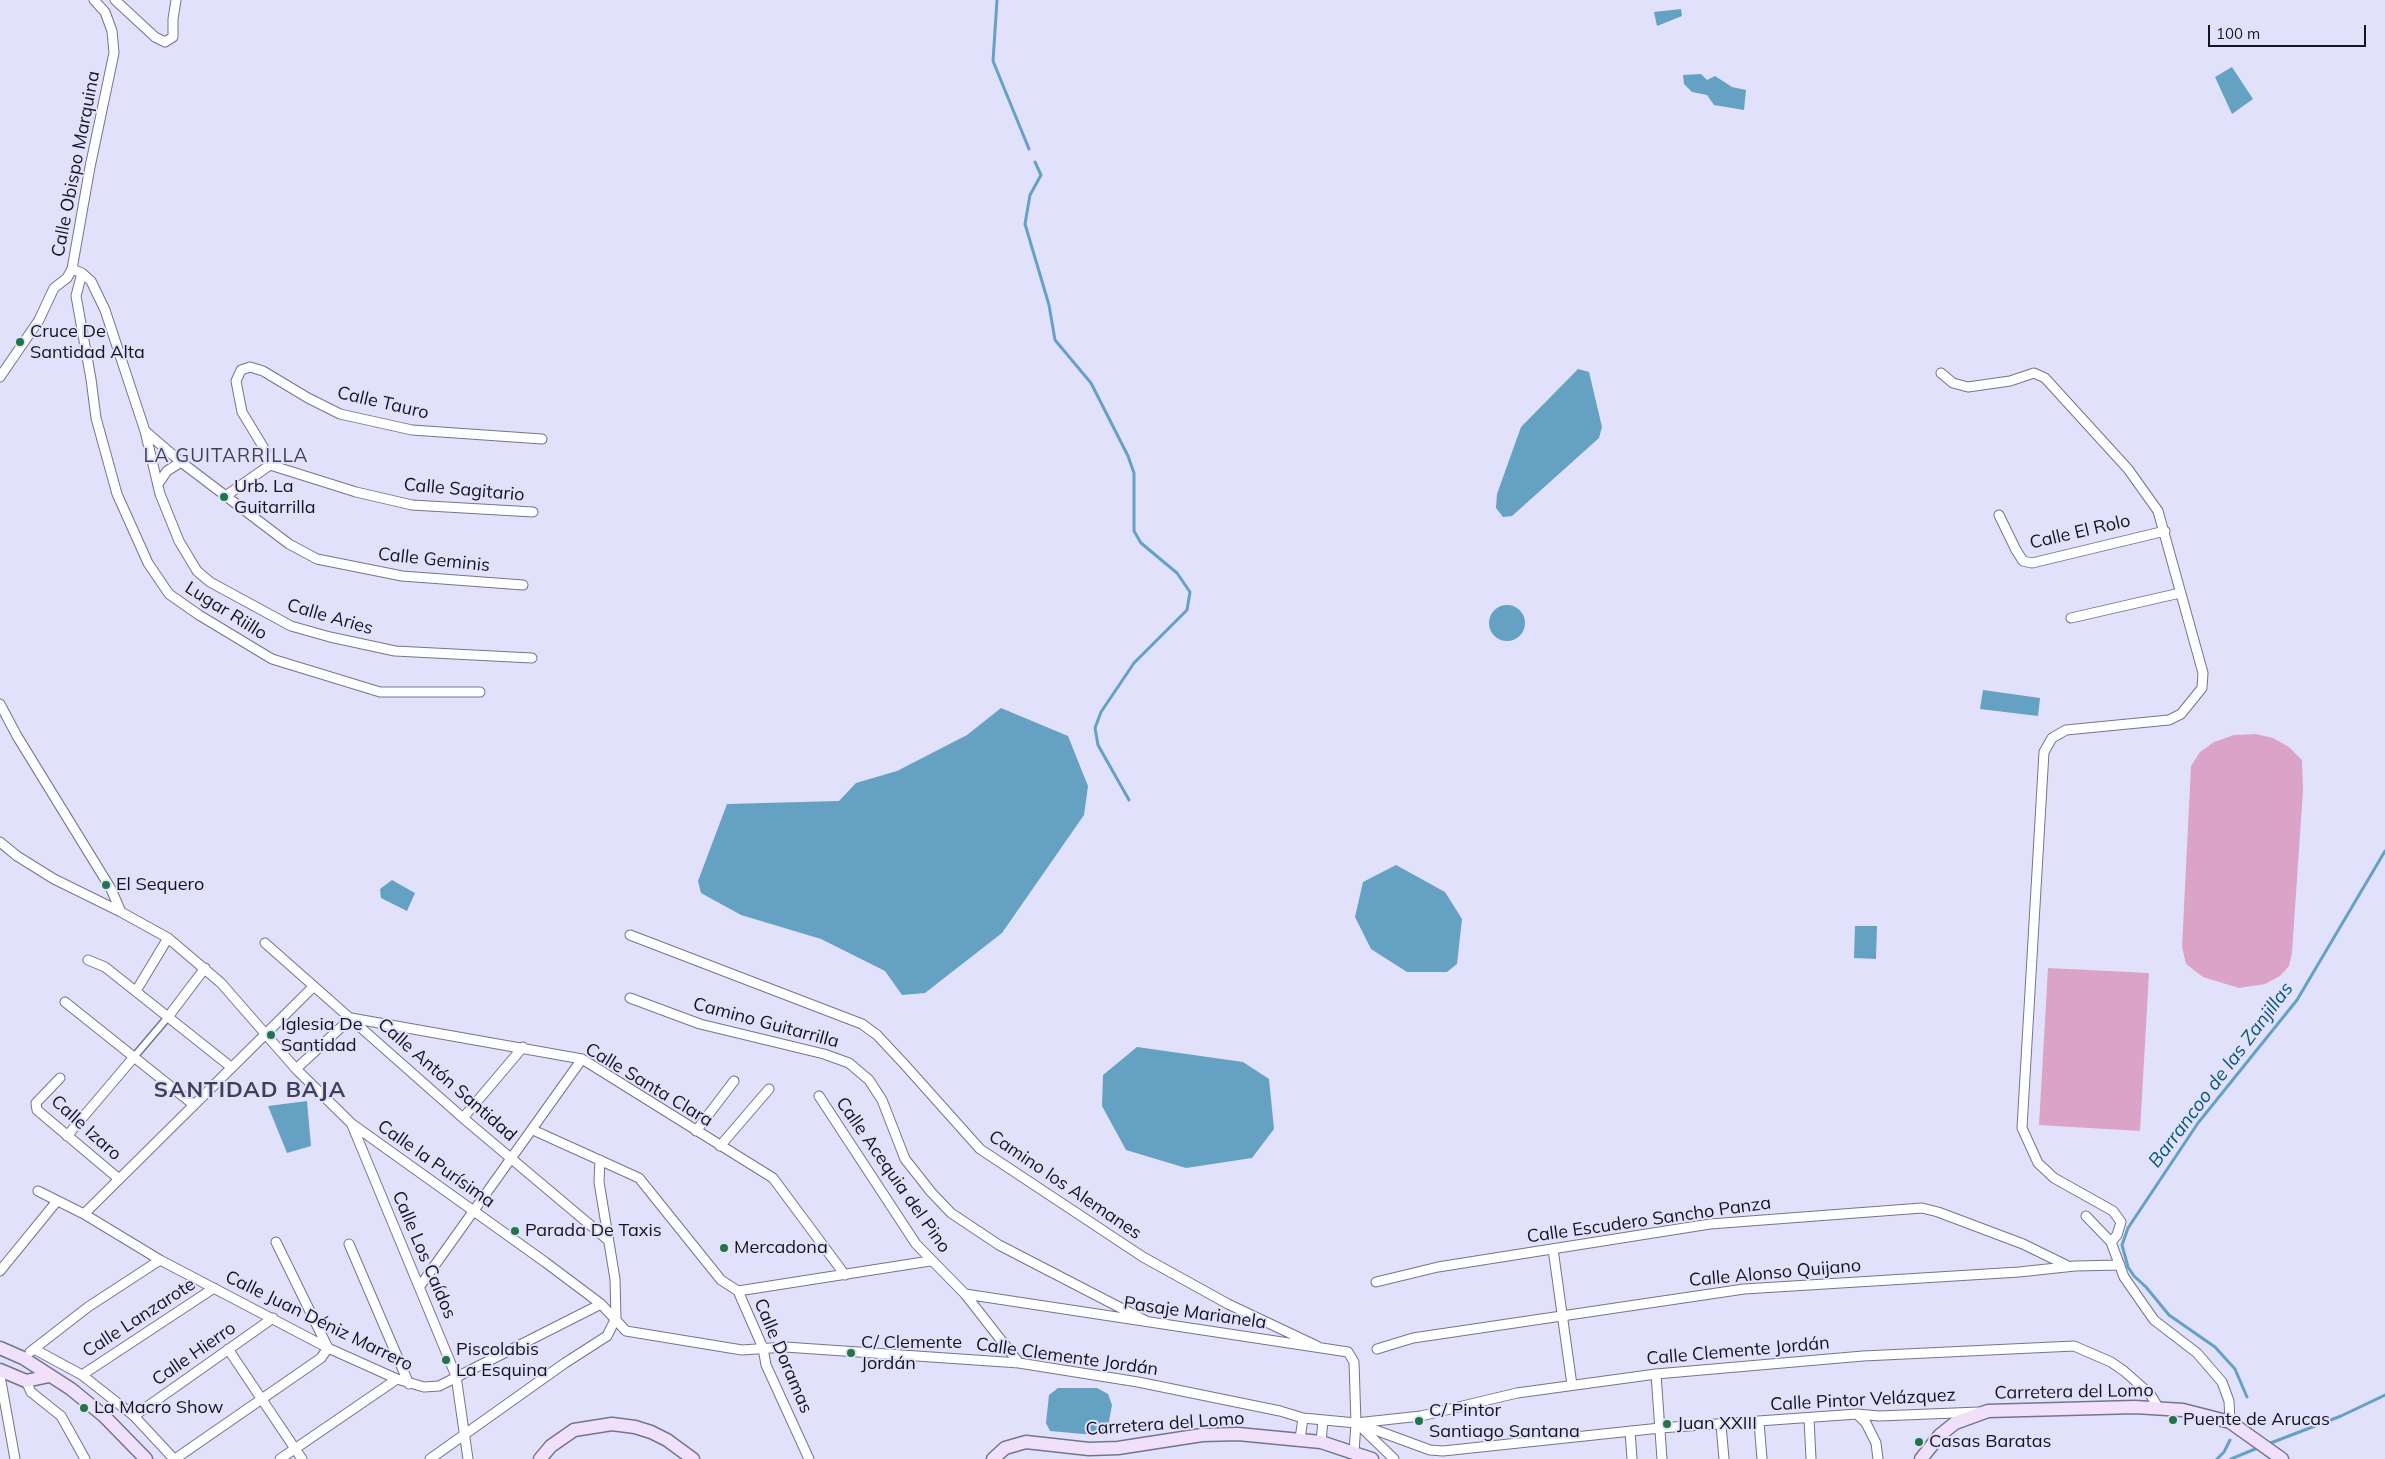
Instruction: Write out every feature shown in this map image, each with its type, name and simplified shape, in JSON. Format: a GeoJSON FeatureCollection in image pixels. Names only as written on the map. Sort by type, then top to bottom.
{"type":"FeatureCollection","features":[{"type":"Feature","properties":{"kind":"main road"},"geometry":{"type":"LineString","coordinates":[[0,1348],[23,1358],[71,1389],[104,1416],[146,1459]]}},
{"type":"Feature","properties":{"kind":"main road"},"geometry":{"type":"LineString","coordinates":[[0,1370],[26,1380],[49,1376]]}},
{"type":"Feature","properties":{"kind":"main road","name":"Carretera del Lomo"},"geometry":{"type":"LineString","coordinates":[[1921,1459],[1940,1435],[1955,1423],[1988,1411],[2158,1407],[2204,1414],[2230,1422],[2282,1459]]}},
{"type":"Feature","properties":{"kind":"main road"},"geometry":{"type":"LineString","coordinates":[[540,1459],[552,1446],[574,1430],[612,1424],[635,1427],[651,1432],[667,1440],[693,1459]]}},
{"type":"Feature","properties":{"kind":"main road","name":"Carretera del Lomo"},"geometry":{"type":"LineString","coordinates":[[993,1459],[1004,1448],[1026,1442],[1089,1449],[1118,1448],[1202,1435],[1238,1434],[1300,1438],[1322,1442],[1372,1459]]}},
{"type":"Feature","properties":{"kind":"street","name":"Calle Obispo Marquina"},"geometry":{"type":"LineString","coordinates":[[0,377],[39,320],[54,288],[68,278],[72,269],[90,167],[114,53],[112,31],[105,12],[94,0]]}},
{"type":"Feature","properties":{"kind":"street"},"geometry":{"type":"LineString","coordinates":[[115,0],[155,37],[166,42],[173,37],[176,0]]}},
{"type":"Feature","properties":{"kind":"street"},"geometry":{"type":"LineString","coordinates":[[72,269],[82,273]]}},
{"type":"Feature","properties":{"kind":"street","name":"Calle Aries"},"geometry":{"type":"LineString","coordinates":[[82,273],[91,281],[105,310],[145,430],[158,484],[179,541],[197,572],[210,582],[291,626],[395,651],[532,658]]}},
{"type":"Feature","properties":{"kind":"street","name":"Lugar Riillo"},"geometry":{"type":"LineString","coordinates":[[82,273],[76,296],[96,418],[117,494],[148,563],[169,594],[199,615],[272,659],[380,692],[480,692]]}},
{"type":"Feature","properties":{"kind":"street","name":"Calle Tauro"},"geometry":{"type":"LineString","coordinates":[[270,465],[265,450],[242,412],[236,381],[241,370],[250,367],[263,371],[308,398],[340,414],[412,430],[542,439]]}},
{"type":"Feature","properties":{"kind":"street"},"geometry":{"type":"LineString","coordinates":[[1941,373],[1953,383],[1968,387],[2010,381],[2034,373],[2045,378],[2128,469],[2158,511],[2203,673],[2202,688],[2180,714],[2169,720],[2066,730],[2052,738],[2044,752],[2022,1128],[2038,1163],[2043,1168],[2054,1178],[2113,1211],[2121,1222],[2117,1235],[2111,1242]]}},
{"type":"Feature","properties":{"kind":"street","name":"Calle Geminis"},"geometry":{"type":"LineString","coordinates":[[145,430],[181,462],[227,495],[289,544],[317,558],[402,576],[523,585]]}},
{"type":"Feature","properties":{"kind":"street"},"geometry":{"type":"LineString","coordinates":[[158,484],[167,471],[181,462]]}},
{"type":"Feature","properties":{"kind":"street"},"geometry":{"type":"LineString","coordinates":[[227,495],[270,465]]}},
{"type":"Feature","properties":{"kind":"street","name":"Calle Sagitario"},"geometry":{"type":"LineString","coordinates":[[270,465],[356,492],[412,505],[533,512]]}},
{"type":"Feature","properties":{"kind":"street","name":"Calle El Rolo"},"geometry":{"type":"LineString","coordinates":[[1999,516],[2023,560],[2032,563],[2164,531]]}},
{"type":"Feature","properties":{"kind":"street"},"geometry":{"type":"LineString","coordinates":[[2071,618],[2180,593]]}},
{"type":"Feature","properties":{"kind":"street"},"geometry":{"type":"LineString","coordinates":[[0,704],[16,736],[111,888],[121,912]]}},
{"type":"Feature","properties":{"kind":"street","name":"Calle la Purísima"},"geometry":{"type":"LineString","coordinates":[[0,842],[17,856],[54,879],[168,938],[221,983],[296,1069],[352,1124],[475,1211],[601,1304]]}},
{"type":"Feature","properties":{"kind":"street","name":"Camino los Alemanes"},"geometry":{"type":"LineString","coordinates":[[630,935],[862,1024],[876,1035],[899,1059],[980,1149],[1143,1257],[1228,1304],[1317,1346]]}},
{"type":"Feature","properties":{"kind":"street"},"geometry":{"type":"LineString","coordinates":[[136,991],[168,938]]}},
{"type":"Feature","properties":{"kind":"street","name":"Calle Antón Santidad"},"geometry":{"type":"LineString","coordinates":[[265,943],[463,1118],[513,1158],[608,1240]]}},
{"type":"Feature","properties":{"kind":"street"},"geometry":{"type":"LineString","coordinates":[[88,960],[105,967],[231,1067]]}},
{"type":"Feature","properties":{"kind":"street"},"geometry":{"type":"LineString","coordinates":[[67,1136],[168,1016],[205,968]]}},
{"type":"Feature","properties":{"kind":"street"},"geometry":{"type":"LineString","coordinates":[[84,1214],[313,987]]}},
{"type":"Feature","properties":{"kind":"street","name":"Camino Guitarrilla"},"geometry":{"type":"LineString","coordinates":[[630,998],[700,1024],[824,1054],[849,1063],[869,1080],[882,1100],[905,1159],[931,1192],[951,1213],[999,1245],[1146,1321]]}},
{"type":"Feature","properties":{"kind":"street"},"geometry":{"type":"LineString","coordinates":[[65,1002],[194,1105]]}},
{"type":"Feature","properties":{"kind":"street"},"geometry":{"type":"LineString","coordinates":[[296,1069],[351,1018]]}},
{"type":"Feature","properties":{"kind":"street","name":"Calle Santa Clara"},"geometry":{"type":"LineString","coordinates":[[351,1018],[523,1047],[582,1059],[773,1178],[845,1275]]}},
{"type":"Feature","properties":{"kind":"street"},"geometry":{"type":"LineString","coordinates":[[463,1118],[523,1047]]}},
{"type":"Feature","properties":{"kind":"street"},"geometry":{"type":"LineString","coordinates":[[420,1286],[582,1059]]}},
{"type":"Feature","properties":{"kind":"street","name":"Calle Izaro"},"geometry":{"type":"LineString","coordinates":[[60,1078],[36,1103],[37,1110],[119,1179]]}},
{"type":"Feature","properties":{"kind":"street"},"geometry":{"type":"LineString","coordinates":[[696,1130],[734,1081]]}},
{"type":"Feature","properties":{"kind":"street"},"geometry":{"type":"LineString","coordinates":[[720,1146],[769,1089]]}},
{"type":"Feature","properties":{"kind":"street","name":"Calle Acequia del Pino"},"geometry":{"type":"LineString","coordinates":[[819,1096],[916,1244],[965,1294],[1019,1363]]}},
{"type":"Feature","properties":{"kind":"street","name":"Calle Los Caídos"},"geometry":{"type":"LineString","coordinates":[[352,1124],[456,1376],[468,1459]]}},
{"type":"Feature","properties":{"kind":"street","name":"Calle Doramas"},"geometry":{"type":"LineString","coordinates":[[533,1130],[639,1178],[721,1280],[738,1292],[763,1348],[766,1365],[809,1459]]}},
{"type":"Feature","properties":{"kind":"street"},"geometry":{"type":"LineString","coordinates":[[430,1459],[504,1405],[607,1336],[616,1318],[615,1279],[599,1182],[600,1160]]}},
{"type":"Feature","properties":{"kind":"street","name":"Calle Juan Déniz Marrero"},"geometry":{"type":"LineString","coordinates":[[38,1191],[84,1214],[160,1260],[328,1348],[409,1384],[424,1387],[439,1386],[601,1304]]}},
{"type":"Feature","properties":{"kind":"street"},"geometry":{"type":"LineString","coordinates":[[0,1271],[57,1201]]}},
{"type":"Feature","properties":{"kind":"street","name":"Calle Escudero Sancho Panza"},"geometry":{"type":"LineString","coordinates":[[1376,1282],[1438,1266],[1710,1224],[1922,1208],[1938,1212],[2023,1244],[2068,1267]]}},
{"type":"Feature","properties":{"kind":"street"},"geometry":{"type":"LineString","coordinates":[[2086,1216],[2111,1242],[2124,1277],[2154,1320],[2197,1353],[2222,1382],[2229,1401],[2230,1422]]}},
{"type":"Feature","properties":{"kind":"street"},"geometry":{"type":"LineString","coordinates":[[34,1349],[82,1375],[134,1416],[175,1459],[321,1358],[328,1348],[276,1242]]}},
{"type":"Feature","properties":{"kind":"street"},"geometry":{"type":"LineString","coordinates":[[349,1244],[409,1384]]}},
{"type":"Feature","properties":{"kind":"street"},"geometry":{"type":"LineString","coordinates":[[1553,1249],[1572,1385]]}},
{"type":"Feature","properties":{"kind":"street"},"geometry":{"type":"LineString","coordinates":[[23,1358],[88,1307],[160,1260]]}},
{"type":"Feature","properties":{"kind":"street"},"geometry":{"type":"LineString","coordinates":[[738,1292],[930,1260]]}},
{"type":"Feature","properties":{"kind":"street","name":"Calle Alonso Quijano"},"geometry":{"type":"LineString","coordinates":[[1377,1349],[1413,1338],[1744,1289],[2120,1265]]}},
{"type":"Feature","properties":{"kind":"street","name":"Calle Lanzarote"},"geometry":{"type":"LineString","coordinates":[[82,1375],[214,1288]]}},
{"type":"Feature","properties":{"kind":"street","name":"Pasaje Marianela"},"geometry":{"type":"LineString","coordinates":[[965,1294],[1348,1352],[1354,1362],[1356,1423],[1354,1452]]}},
{"type":"Feature","properties":{"kind":"street"},"geometry":{"type":"LineString","coordinates":[[601,1304],[626,1331],[742,1350],[763,1348]]}},
{"type":"Feature","properties":{"kind":"street","name":"Calle Hierro"},"geometry":{"type":"LineString","coordinates":[[134,1416],[273,1318]]}},
{"type":"Feature","properties":{"kind":"street","name":"Calle Clemente Jordán"},"geometry":{"type":"LineString","coordinates":[[763,1348],[785,1347],[1019,1363],[1138,1382],[1280,1411],[1303,1418],[1356,1423],[1421,1416],[1517,1393],[1656,1374],[1863,1356],[2074,1346],[2110,1362],[2124,1371],[2150,1394],[2158,1407]]}},
{"type":"Feature","properties":{"kind":"street"},"geometry":{"type":"LineString","coordinates":[[228,1349],[302,1459]]}},
{"type":"Feature","properties":{"kind":"street"},"geometry":{"type":"LineString","coordinates":[[1656,1374],[1662,1459]]}},
{"type":"Feature","properties":{"kind":"street"},"geometry":{"type":"LineString","coordinates":[[0,1376],[15,1459]]}},
{"type":"Feature","properties":{"kind":"street"},"geometry":{"type":"LineString","coordinates":[[280,1459],[397,1379]]}},
{"type":"Feature","properties":{"kind":"street"},"geometry":{"type":"LineString","coordinates":[[26,1380],[31,1392],[61,1416],[85,1459]]}},
{"type":"Feature","properties":{"kind":"street","name":"Calle Pintor Velázquez"},"geometry":{"type":"LineString","coordinates":[[1356,1423],[1430,1450],[1443,1451],[1660,1428],[1857,1414],[1879,1416],[1988,1411]]}},
{"type":"Feature","properties":{"kind":"street"},"geometry":{"type":"LineString","coordinates":[[1857,1414],[1866,1423],[1876,1443],[1878,1459]]}},
{"type":"Feature","properties":{"kind":"street"},"geometry":{"type":"LineString","coordinates":[[1300,1438],[1303,1418]]}},
{"type":"Feature","properties":{"kind":"street"},"geometry":{"type":"LineString","coordinates":[[1809,1418],[1811,1459]]}},
{"type":"Feature","properties":{"kind":"street"},"geometry":{"type":"LineString","coordinates":[[1322,1442],[1323,1421]]}},
{"type":"Feature","properties":{"kind":"street"},"geometry":{"type":"LineString","coordinates":[[1759,1422],[1762,1459]]}},
{"type":"Feature","properties":{"kind":"street"},"geometry":{"type":"LineString","coordinates":[[1356,1423],[1394,1459]]}},
{"type":"Feature","properties":{"kind":"street"},"geometry":{"type":"LineString","coordinates":[[1721,1425],[1724,1459]]}},
{"type":"Feature","properties":{"kind":"street"},"geometry":{"type":"LineString","coordinates":[[1630,1431],[1632,1459]]}},
{"type":"Feature","properties":{"kind":"shaded area"},"geometry":{"type":"Polygon","coordinates":[[[2256,734],[2273,738],[2289,747],[2302,760],[2303,790],[2292,953],[2289,966],[2280,976],[2265,984],[2239,988],[2203,977],[2186,964],[2182,947],[2191,766],[2200,752],[2214,742],[2234,735],[2256,734]]]}},
{"type":"Feature","properties":{"kind":"shaded area"},"geometry":{"type":"Polygon","coordinates":[[[2048,968],[2149,973],[2140,1131],[2039,1125],[2048,968]]]}},
{"type":"Feature","properties":{"kind":"water"},"geometry":{"type":"Polygon","coordinates":[[[1681,9],[1682,16],[1657,26],[1654,12],[1681,9]]]}},
{"type":"Feature","properties":{"kind":"water"},"geometry":{"type":"Polygon","coordinates":[[[2232,67],[2253,99],[2232,114],[2215,77],[2232,67]]]}},
{"type":"Feature","properties":{"kind":"water"},"geometry":{"type":"Polygon","coordinates":[[[1701,74],[1707,80],[1715,76],[1732,87],[1746,90],[1744,110],[1714,105],[1707,95],[1692,92],[1684,84],[1683,75],[1701,74]]]}},
{"type":"Feature","properties":{"kind":"water"},"geometry":{"type":"Polygon","coordinates":[[[1578,369],[1589,372],[1602,427],[1599,438],[1512,516],[1503,517],[1496,508],[1497,494],[1521,427],[1578,369]]]}},
{"type":"Feature","properties":{"kind":"water"},"geometry":{"type":"Polygon","coordinates":[[[1507,605],[1520,610],[1525,623],[1520,636],[1507,641],[1494,636],[1489,623],[1494,610],[1507,605]]]}},
{"type":"Feature","properties":{"kind":"water"},"geometry":{"type":"Polygon","coordinates":[[[1983,690],[2040,698],[2038,716],[1980,709],[1983,690]]]}},
{"type":"Feature","properties":{"kind":"water"},"geometry":{"type":"Polygon","coordinates":[[[1001,708],[1068,736],[1088,786],[1084,815],[1002,933],[925,993],[902,995],[885,971],[821,939],[741,915],[701,893],[698,881],[727,804],[839,801],[856,783],[897,771],[967,735],[1001,708]]]}},
{"type":"Feature","properties":{"kind":"water"},"geometry":{"type":"Polygon","coordinates":[[[1396,865],[1445,892],[1462,919],[1457,964],[1447,972],[1407,972],[1371,949],[1355,917],[1363,882],[1396,865]]]}},
{"type":"Feature","properties":{"kind":"water"},"geometry":{"type":"Polygon","coordinates":[[[392,880],[415,893],[407,911],[381,898],[380,889],[392,880]]]}},
{"type":"Feature","properties":{"kind":"water"},"geometry":{"type":"Polygon","coordinates":[[[1855,926],[1877,926],[1876,959],[1854,958],[1855,926]]]}},
{"type":"Feature","properties":{"kind":"water"},"geometry":{"type":"Polygon","coordinates":[[[1137,1047],[1243,1062],[1269,1079],[1274,1129],[1252,1158],[1186,1168],[1126,1150],[1102,1106],[1103,1075],[1137,1047]]]}},
{"type":"Feature","properties":{"kind":"water"},"geometry":{"type":"Polygon","coordinates":[[[307,1101],[311,1146],[287,1153],[268,1106],[307,1101]]]}},
{"type":"Feature","properties":{"kind":"water"},"geometry":{"type":"Polygon","coordinates":[[[1058,1388],[1097,1388],[1108,1394],[1112,1405],[1108,1427],[1102,1434],[1050,1431],[1046,1423],[1049,1395],[1058,1388]]]}},
{"type":"Feature","properties":{"kind":"waterway"},"geometry":{"type":"LineString","coordinates":[[997,0],[993,61],[1029,149]]}},
{"type":"Feature","properties":{"kind":"waterway"},"geometry":{"type":"LineString","coordinates":[[1035,162],[1041,175],[1030,195],[1025,224],[1049,305],[1055,340],[1091,383],[1128,456],[1134,473],[1134,531],[1141,543],[1177,573],[1190,592],[1187,610],[1134,663],[1101,712],[1095,728],[1098,745],[1129,800]]}},
{"type":"Feature","properties":{"kind":"waterway","name":"Barrancoo de las Zanjillas"},"geometry":{"type":"LineString","coordinates":[[2247,1397],[2235,1369],[2215,1347],[2169,1315],[2146,1287],[2134,1276],[2128,1267],[2122,1245],[2128,1228],[2198,1123],[2297,1000],[2385,851]]}},
{"type":"Feature","properties":{"kind":"waterway"},"geometry":{"type":"LineString","coordinates":[[2268,1444],[2341,1416],[2385,1395]]}},
{"type":"Feature","properties":{"kind":"waterway","name":"Barrancoo de las Zanjillas"},"geometry":{"type":"LineString","coordinates":[[2217,1459],[2224,1452],[2230,1440]]}},
{"type":"Feature","properties":{"kind":"waterway"},"geometry":{"type":"LineString","coordinates":[[2231,1459],[2260,1447]]}},
{"type":"Feature","properties":{"kind":"place","name":"Cruce De Santidad Alta"},"geometry":{"type":"Point","coordinates":[20,342]}},
{"type":"Feature","properties":{"kind":"place","name":"Urb. La Guitarrilla"},"geometry":{"type":"Point","coordinates":[224,497]}},
{"type":"Feature","properties":{"kind":"place","name":"El Sequero"},"geometry":{"type":"Point","coordinates":[106,885]}},
{"type":"Feature","properties":{"kind":"place","name":"Iglesia De Santidad"},"geometry":{"type":"Point","coordinates":[271,1035]}},
{"type":"Feature","properties":{"kind":"place","name":"Parada De Taxis"},"geometry":{"type":"Point","coordinates":[515,1231]}},
{"type":"Feature","properties":{"kind":"place","name":"Mercadona"},"geometry":{"type":"Point","coordinates":[724,1248]}},
{"type":"Feature","properties":{"kind":"place","name":"C/ Clemente Jordán"},"geometry":{"type":"Point","coordinates":[851,1353]}},
{"type":"Feature","properties":{"kind":"place","name":"Piscolabis La Esquina"},"geometry":{"type":"Point","coordinates":[446,1360]}},
{"type":"Feature","properties":{"kind":"place","name":"La Macro Show"},"geometry":{"type":"Point","coordinates":[84,1408]}},
{"type":"Feature","properties":{"kind":"place","name":"Puente de Arucas"},"geometry":{"type":"Point","coordinates":[2173,1420]}},
{"type":"Feature","properties":{"kind":"place","name":"C/ Pintor Santiago Santana"},"geometry":{"type":"Point","coordinates":[1419,1421]}},
{"type":"Feature","properties":{"kind":"place","name":"Juan XXIII"},"geometry":{"type":"Point","coordinates":[1667,1424]}},
{"type":"Feature","properties":{"kind":"place","name":"Casas Baratas"},"geometry":{"type":"Point","coordinates":[1919,1442]}},
{"type":"Feature","properties":{"kind":"district","name":"LA GUITARRILLA"},"geometry":{"type":"Point","coordinates":[226,456]}},
{"type":"Feature","properties":{"kind":"district","name":"SANTIDAD BAJA"},"geometry":{"type":"Point","coordinates":[250,1090]}}]}
